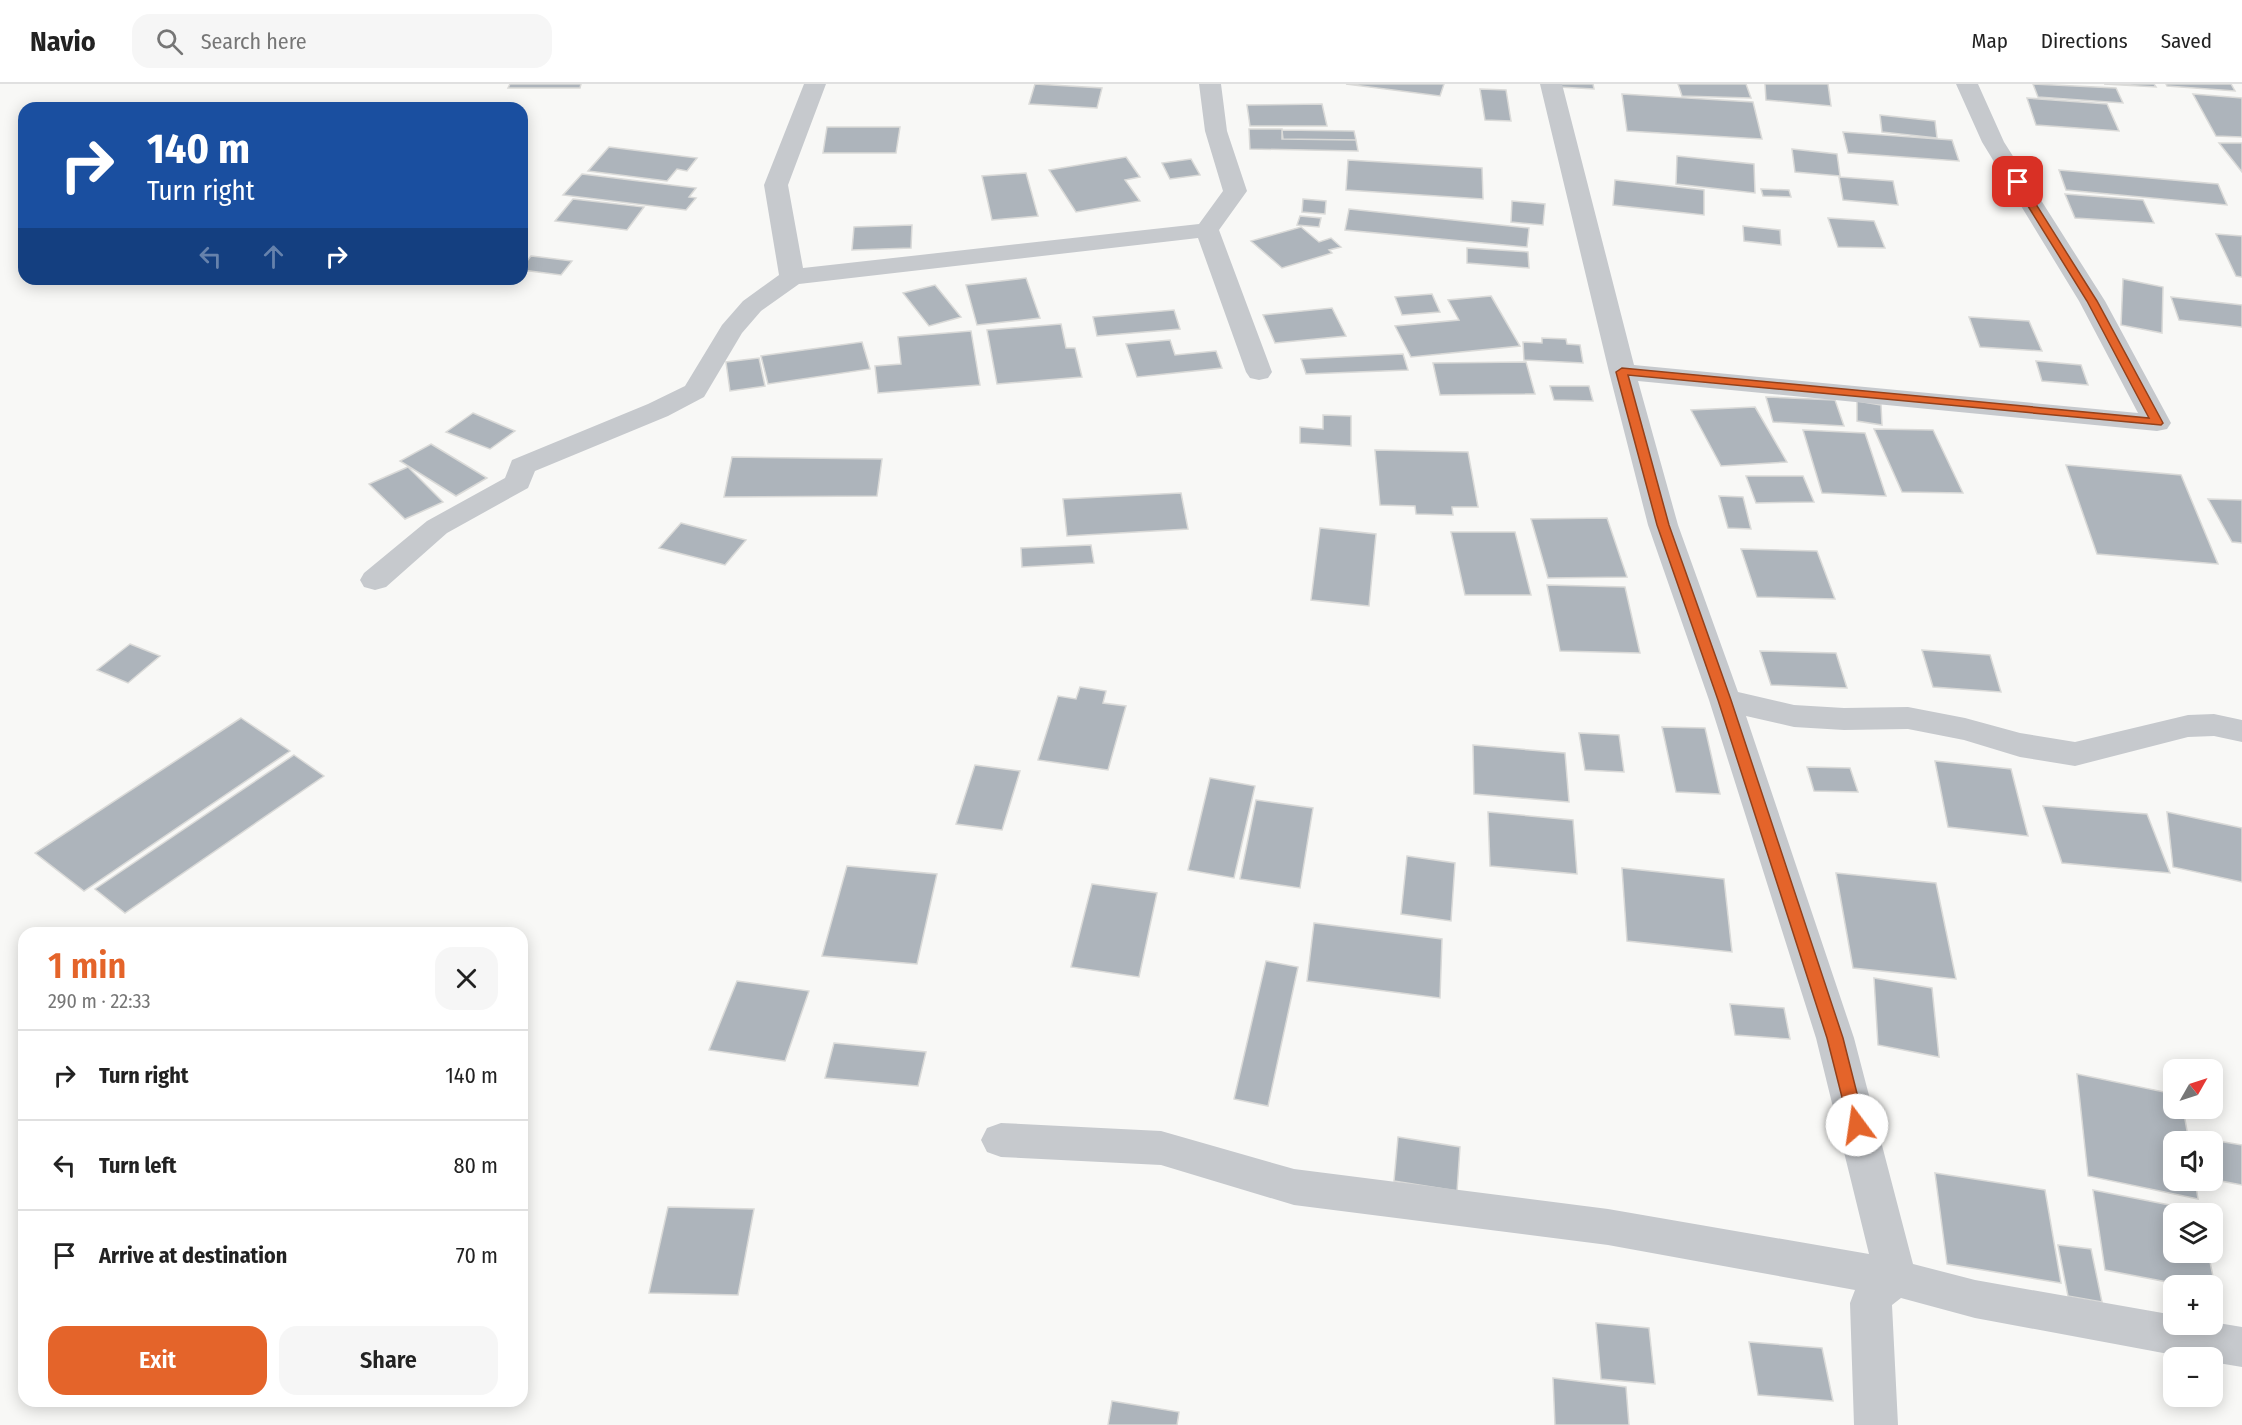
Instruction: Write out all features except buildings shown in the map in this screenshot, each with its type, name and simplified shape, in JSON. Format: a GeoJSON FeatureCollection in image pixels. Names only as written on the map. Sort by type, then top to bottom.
{"type":"FeatureCollection","features":[{"type":"Feature","properties":{"kind":"street"},"geometry":{"type":"LineString","coordinates":[[792,277],[776,185],[814,84]]}},
{"type":"Feature","properties":{"kind":"street"},"geometry":{"type":"LineString","coordinates":[[375,580],[437,526],[518,482],[522,466],[658,410],[695,391],[731,330],[752,306],[792,277],[1207,230],[1235,191],[1216,131],[1210,84]]}},
{"type":"Feature","properties":{"kind":"street"},"geometry":{"type":"LineString","coordinates":[[1551,84],[1622,372],[1663,525],[1725,700],[1835,1038],[1896,1278]]}},
{"type":"Feature","properties":{"kind":"street"},"geometry":{"type":"LineString","coordinates":[[1622,372],[2157,423],[2092,301],[1993,141],[1967,84]]}},
{"type":"Feature","properties":{"kind":"street"},"geometry":{"type":"LineString","coordinates":[[1207,230],[1259,372]]}},
{"type":"Feature","properties":{"kind":"street"},"geometry":{"type":"LineString","coordinates":[[1725,700],[1794,716],[1844,719],[1908,718],[1965,729],[2020,745],[2075,754],[2188,726],[2214,726],[2242,731]]}},
{"type":"Feature","properties":{"kind":"street"},"geometry":{"type":"LineString","coordinates":[[1001,1140],[1161,1148],[1294,1187],[1608,1227],[1896,1278],[1975,1299],[2242,1347]]}},
{"type":"Feature","properties":{"kind":"street"},"geometry":{"type":"LineString","coordinates":[[1876,1425],[1871,1303],[1875,1293],[1896,1278]]}},
{"type":"Feature","properties":{"kind":"route"},"geometry":{"type":"LineString","coordinates":[[1857,1125],[1835,1038],[1725,700],[1663,525],[1644,447],[1622,372],[2157,423],[2092,301],[2018,182]]}}]}
